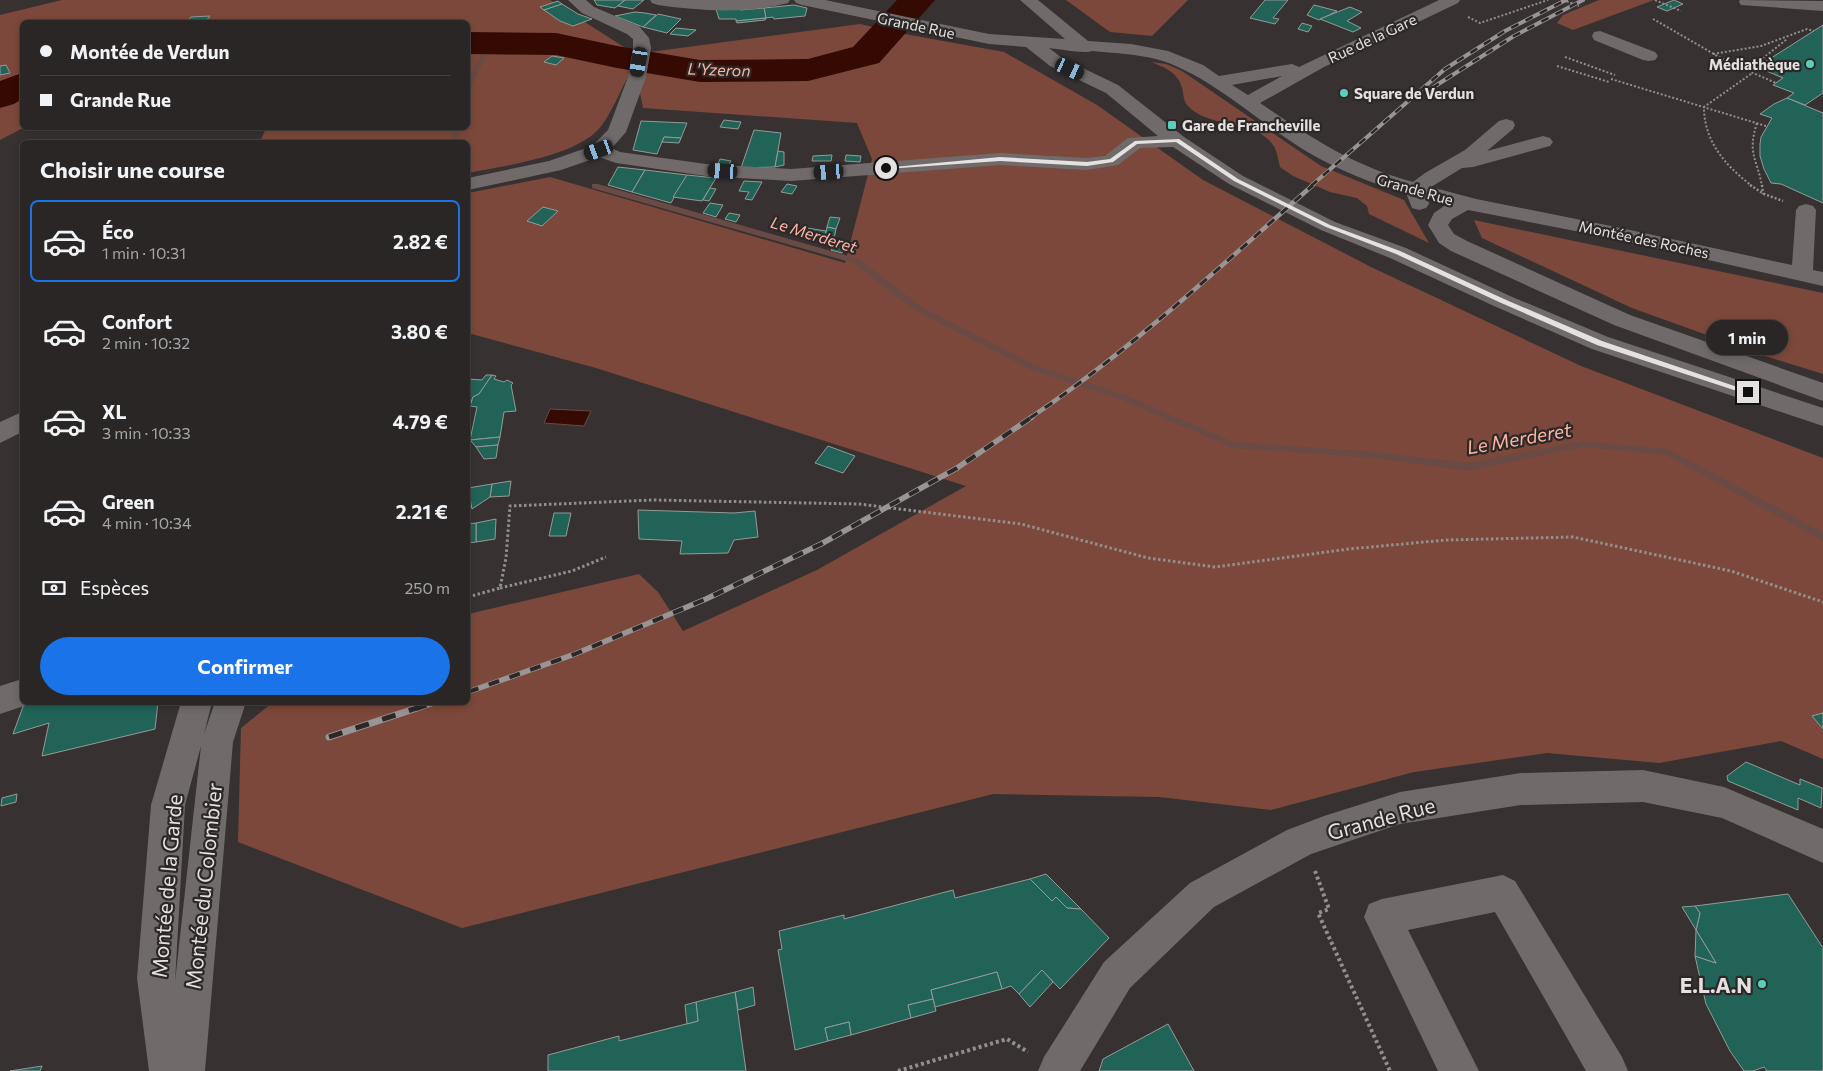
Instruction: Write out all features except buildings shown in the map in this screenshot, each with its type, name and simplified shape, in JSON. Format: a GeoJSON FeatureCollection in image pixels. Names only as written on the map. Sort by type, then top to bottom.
{"type":"FeatureCollection","features":[{"type":"Feature","properties":{"kind":"street"},"geometry":{"type":"LineString","coordinates":[[470,184],[554,166],[599,150],[617,132],[636,77],[642,48],[640,38],[633,30],[588,10],[576,0]]}},
{"type":"Feature","properties":{"kind":"street"},"geometry":{"type":"LineString","coordinates":[[658,0],[692,5],[734,7],[760,5],[782,0]]}},
{"type":"Feature","properties":{"kind":"street"},"geometry":{"type":"LineString","coordinates":[[1028,0],[1043,14],[1134,85]]}},
{"type":"Feature","properties":{"kind":"street","name":"Grande Rue"},"geometry":{"type":"LineString","coordinates":[[804,1],[988,39],[1130,49],[1162,55],[1187,64],[1328,156],[1370,176],[1464,203]]}},
{"type":"Feature","properties":{"kind":"street"},"geometry":{"type":"LineString","coordinates":[[1747,2],[1771,1],[1823,6]]}},
{"type":"Feature","properties":{"kind":"street","name":"Rue de la Gare"},"geometry":{"type":"LineString","coordinates":[[1247,103],[1318,63],[1447,2]]}},
{"type":"Feature","properties":{"kind":"street"},"geometry":{"type":"LineString","coordinates":[[1600,36],[1649,56]]}},
{"type":"Feature","properties":{"kind":"street"},"geometry":{"type":"LineString","coordinates":[[1039,43],[1056,62],[1112,88],[1131,106],[1177,141],[1236,180],[1277,202],[1328,226],[1398,253],[1502,301],[1600,343],[1823,417]]}},
{"type":"Feature","properties":{"kind":"street","name":"Rue de la Gare"},"geometry":{"type":"LineString","coordinates":[[1216,82],[1273,74],[1318,63]]}},
{"type":"Feature","properties":{"kind":"street"},"geometry":{"type":"LineString","coordinates":[[1131,106],[1130,118],[1135,142]]}},
{"type":"Feature","properties":{"kind":"street"},"geometry":{"type":"LineString","coordinates":[[1506,125],[1472,154],[1432,177],[1416,190],[1426,217],[1433,228],[1446,238],[1468,250],[1622,320],[1823,392]]}},
{"type":"Feature","properties":{"kind":"street"},"geometry":{"type":"LineString","coordinates":[[1196,132],[1272,183],[1398,253]]}},
{"type":"Feature","properties":{"kind":"street"},"geometry":{"type":"LineString","coordinates":[[599,150],[616,157],[706,170],[791,175],[1000,159],[1087,164],[1111,161],[1135,142],[1177,141]]}},
{"type":"Feature","properties":{"kind":"street"},"geometry":{"type":"LineString","coordinates":[[1452,165],[1482,160],[1543,142]]}},
{"type":"Feature","properties":{"kind":"street","name":"Grande Rue"},"geometry":{"type":"LineString","coordinates":[[1446,238],[1438,225],[1439,219],[1464,203]]}},
{"type":"Feature","properties":{"kind":"street","name":"Montée des Roches"},"geometry":{"type":"LineString","coordinates":[[1464,203],[1616,233],[1823,279]]}},
{"type":"Feature","properties":{"kind":"street"},"geometry":{"type":"LineString","coordinates":[[1802,274],[1811,221]]}},
{"type":"Feature","properties":{"kind":"street"},"geometry":{"type":"LineString","coordinates":[[0,700],[20,693]]}},
{"type":"Feature","properties":{"kind":"street","name":"Montée de la Garde"},"geometry":{"type":"LineString","coordinates":[[169,1071],[156,978],[168,804],[196,705]]}},
{"type":"Feature","properties":{"kind":"street","name":"Montée du Colombier"},"geometry":{"type":"LineString","coordinates":[[185,1071],[217,742],[230,705]]}},
{"type":"Feature","properties":{"kind":"street","name":"Grande Rue"},"geometry":{"type":"LineString","coordinates":[[1058,1070],[1117,974],[1202,895],[1299,842],[1324,832],[1400,808],[1521,789],[1643,786],[1724,803],[1823,846]]}},
{"type":"Feature","properties":{"kind":"street"},"geometry":{"type":"LineString","coordinates":[[1459,1071],[1382,917],[1503,893],[1608,1071]]}},
{"type":"Feature","properties":{"kind":"path"},"geometry":{"type":"LineString","coordinates":[[1447,2],[1480,23],[1548,0]]}},
{"type":"Feature","properties":{"kind":"path"},"geometry":{"type":"LineString","coordinates":[[1563,0],[1579,6]]}},
{"type":"Feature","properties":{"kind":"path"},"geometry":{"type":"LineString","coordinates":[[1655,0],[1681,11]]}},
{"type":"Feature","properties":{"kind":"path"},"geometry":{"type":"LineString","coordinates":[[1654,18],[1713,54],[1751,74],[1776,83]]}},
{"type":"Feature","properties":{"kind":"path"},"geometry":{"type":"LineString","coordinates":[[1713,54],[1743,50],[1789,37],[1807,29],[1814,31]]}},
{"type":"Feature","properties":{"kind":"path"},"geometry":{"type":"LineString","coordinates":[[1747,71],[1789,37]]}},
{"type":"Feature","properties":{"kind":"path"},"geometry":{"type":"LineString","coordinates":[[1564,58],[1615,75]]}},
{"type":"Feature","properties":{"kind":"path"},"geometry":{"type":"LineString","coordinates":[[1557,66],[1766,126]]}},
{"type":"Feature","properties":{"kind":"path"},"geometry":{"type":"LineString","coordinates":[[1704,107],[1751,74]]}},
{"type":"Feature","properties":{"kind":"path"},"geometry":{"type":"LineString","coordinates":[[1704,107],[1704,122],[1717,150],[1726,162],[1763,194],[1762,181],[1752,158],[1751,140],[1757,123]]}},
{"type":"Feature","properties":{"kind":"path"},"geometry":{"type":"LineString","coordinates":[[500,588],[506,558],[510,506],[653,500],[859,504],[906,508],[1021,524],[1148,558],[1215,567],[1349,548],[1446,540],[1573,538],[1731,571],[1823,602]]}},
{"type":"Feature","properties":{"kind":"path"},"geometry":{"type":"LineString","coordinates":[[470,596],[572,571],[606,556]]}},
{"type":"Feature","properties":{"kind":"path"},"geometry":{"type":"LineString","coordinates":[[1313,867],[1329,909],[1318,913],[1390,1071]]}},
{"type":"Feature","properties":{"kind":"path"},"geometry":{"type":"LineString","coordinates":[[898,1071],[1008,1039],[1058,1070]]}},
{"type":"Feature","properties":{"kind":"shaded area"},"geometry":{"type":"Polygon","coordinates":[[[62,0],[550,0],[635,54],[860,24],[1004,52],[1097,105],[1203,180],[1371,267],[1581,366],[1823,458],[1823,759],[1781,741],[1659,763],[1547,753],[1414,772],[1271,810],[1159,797],[993,794],[462,928],[238,842],[241,728],[270,705],[470,705],[470,614],[639,574],[658,592],[683,631],[817,570],[966,486],[596,368],[470,334],[470,193],[550,177],[845,263],[872,159],[857,123],[643,108],[637,78],[629,75],[602,125],[591,136],[577,145],[540,158],[470,173],[470,140],[261,140],[265,130],[470,130],[470,20],[20,20],[20,130],[0,140],[0,15],[62,0]]]}},
{"type":"Feature","properties":{"kind":"shaded area"},"geometry":{"type":"Polygon","coordinates":[[[1066,0],[1188,0],[1152,36],[1110,32],[1066,0]]]}},
{"type":"Feature","properties":{"kind":"shaded area"},"geometry":{"type":"Polygon","coordinates":[[[1599,0],[1654,0],[1573,30],[1557,23],[1563,15],[1599,0]]]}},
{"type":"Feature","properties":{"kind":"shaded area"},"geometry":{"type":"Polygon","coordinates":[[[1151,62],[1166,64],[1182,71],[1321,166],[1404,200],[1429,243],[1369,214],[1367,206],[1357,198],[1330,192],[1293,176],[1280,167],[1274,147],[1256,131],[1199,115],[1186,103],[1180,82],[1174,74],[1151,62]]]}},
{"type":"Feature","properties":{"kind":"shaded area"},"geometry":{"type":"Polygon","coordinates":[[[1474,220],[1823,293],[1823,374],[1768,357],[1632,308],[1482,238],[1474,220]]]}},
{"type":"Feature","properties":{"kind":"shaded area"},"geometry":{"type":"Polygon","coordinates":[[[550,409],[591,411],[584,426],[544,423],[550,409]]]}},
{"type":"Feature","properties":{"kind":"waterway","name":"L'Yzeron"},"geometry":{"type":"LineString","coordinates":[[470,43],[556,44],[617,57],[700,71],[808,70],[866,55],[913,3],[918,0]]}},
{"type":"Feature","properties":{"kind":"waterway","name":"Le Merderet"},"geometry":{"type":"LineString","coordinates":[[470,83],[490,43]]}},
{"type":"Feature","properties":{"kind":"waterway","name":"L'Yzeron"},"geometry":{"type":"LineString","coordinates":[[0,96],[20,85]]}},
{"type":"Feature","properties":{"kind":"waterway","name":"Le Merderet"},"geometry":{"type":"LineString","coordinates":[[455,130],[456,140]]}},
{"type":"Feature","properties":{"kind":"waterway","name":"Le Merderet"},"geometry":{"type":"LineString","coordinates":[[595,186],[856,261],[919,309],[1032,367],[1120,396],[1233,445],[1375,455],[1468,467],[1582,444],[1668,452],[1823,537]]}},
{"type":"Feature","properties":{"kind":"railway"},"geometry":{"type":"LineString","coordinates":[[1311,186],[1445,69],[1505,31],[1566,0]]}},
{"type":"Feature","properties":{"kind":"railway"},"geometry":{"type":"LineString","coordinates":[[1432,88],[1514,36],[1583,0]]}},
{"type":"Feature","properties":{"kind":"railway"},"geometry":{"type":"LineString","coordinates":[[1030,418],[1140,336],[1313,185]]}},
{"type":"Feature","properties":{"kind":"railway"},"geometry":{"type":"LineString","coordinates":[[470,691],[575,654],[706,599],[821,544],[957,468],[1032,417]]}},
{"type":"Feature","properties":{"kind":"railway"},"geometry":{"type":"LineString","coordinates":[[416,709],[428,705]]}},
{"type":"Feature","properties":{"kind":"railway"},"geometry":{"type":"LineString","coordinates":[[329,737],[420,707]]}},
{"type":"Feature","properties":{"kind":"place","name":"Médiathèque"},"geometry":{"type":"Point","coordinates":[1810,64]}},
{"type":"Feature","properties":{"kind":"place","name":"Square de Verdun"},"geometry":{"type":"Point","coordinates":[1344,93]}},
{"type":"Feature","properties":{"kind":"place","name":"Gare de Francheville"},"geometry":{"type":"Point","coordinates":[1172,125]}},
{"type":"Feature","properties":{"kind":"place","name":"E.L.A.N"},"geometry":{"type":"Point","coordinates":[1762,984]}},
{"type":"Feature","properties":{"kind":"route"},"geometry":{"type":"LineString","coordinates":[[886,168],[1000,159],[1087,164],[1111,161],[1135,142],[1177,141],[1236,180],[1328,226],[1398,253],[1502,301],[1600,343],[1748,392]]}}]}
